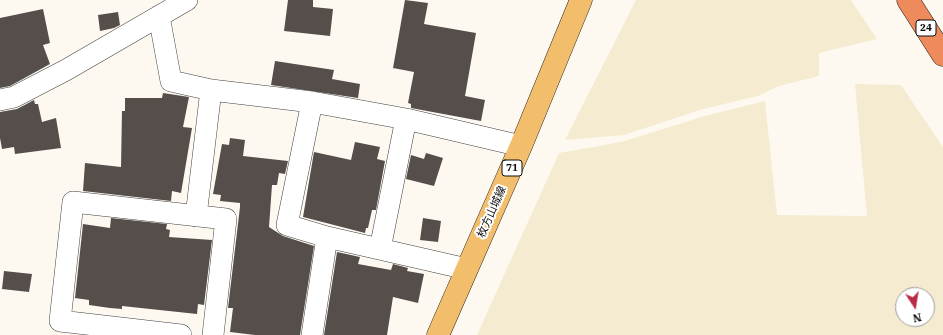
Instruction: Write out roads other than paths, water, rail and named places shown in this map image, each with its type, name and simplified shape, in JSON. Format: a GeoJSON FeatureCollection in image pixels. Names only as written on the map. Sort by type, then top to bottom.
{"type":"FeatureCollection","features":[{"type":"Feature","properties":{"kind":"highway","name":"24"},"geometry":{"type":"LineString","coordinates":[[908,0],[943,55]]}},
{"type":"Feature","properties":{"kind":"main road","name":"枚方山城線"},"geometry":{"type":"LineString","coordinates":[[438,335],[521,146],[581,0]]}},
{"type":"Feature","properties":{"kind":"street"},"geometry":{"type":"LineString","coordinates":[[0,100],[14,97],[66,70],[187,0]]}},
{"type":"Feature","properties":{"kind":"street"},"geometry":{"type":"LineString","coordinates":[[159,16],[171,81],[210,90],[312,102],[406,119],[521,146]]}},
{"type":"Feature","properties":{"kind":"street"},"geometry":{"type":"LineString","coordinates":[[196,216],[210,90]]}},
{"type":"Feature","properties":{"kind":"street"},"geometry":{"type":"LineString","coordinates":[[312,102],[287,226],[467,270]]}},
{"type":"Feature","properties":{"kind":"street"},"geometry":{"type":"LineString","coordinates":[[380,249],[406,119]]}},
{"type":"Feature","properties":{"kind":"street"},"geometry":{"type":"LineString","coordinates":[[181,335],[60,321],[73,202],[226,219],[213,335]]}},
{"type":"Feature","properties":{"kind":"street"},"geometry":{"type":"LineString","coordinates":[[312,335],[327,237]]}}]}
